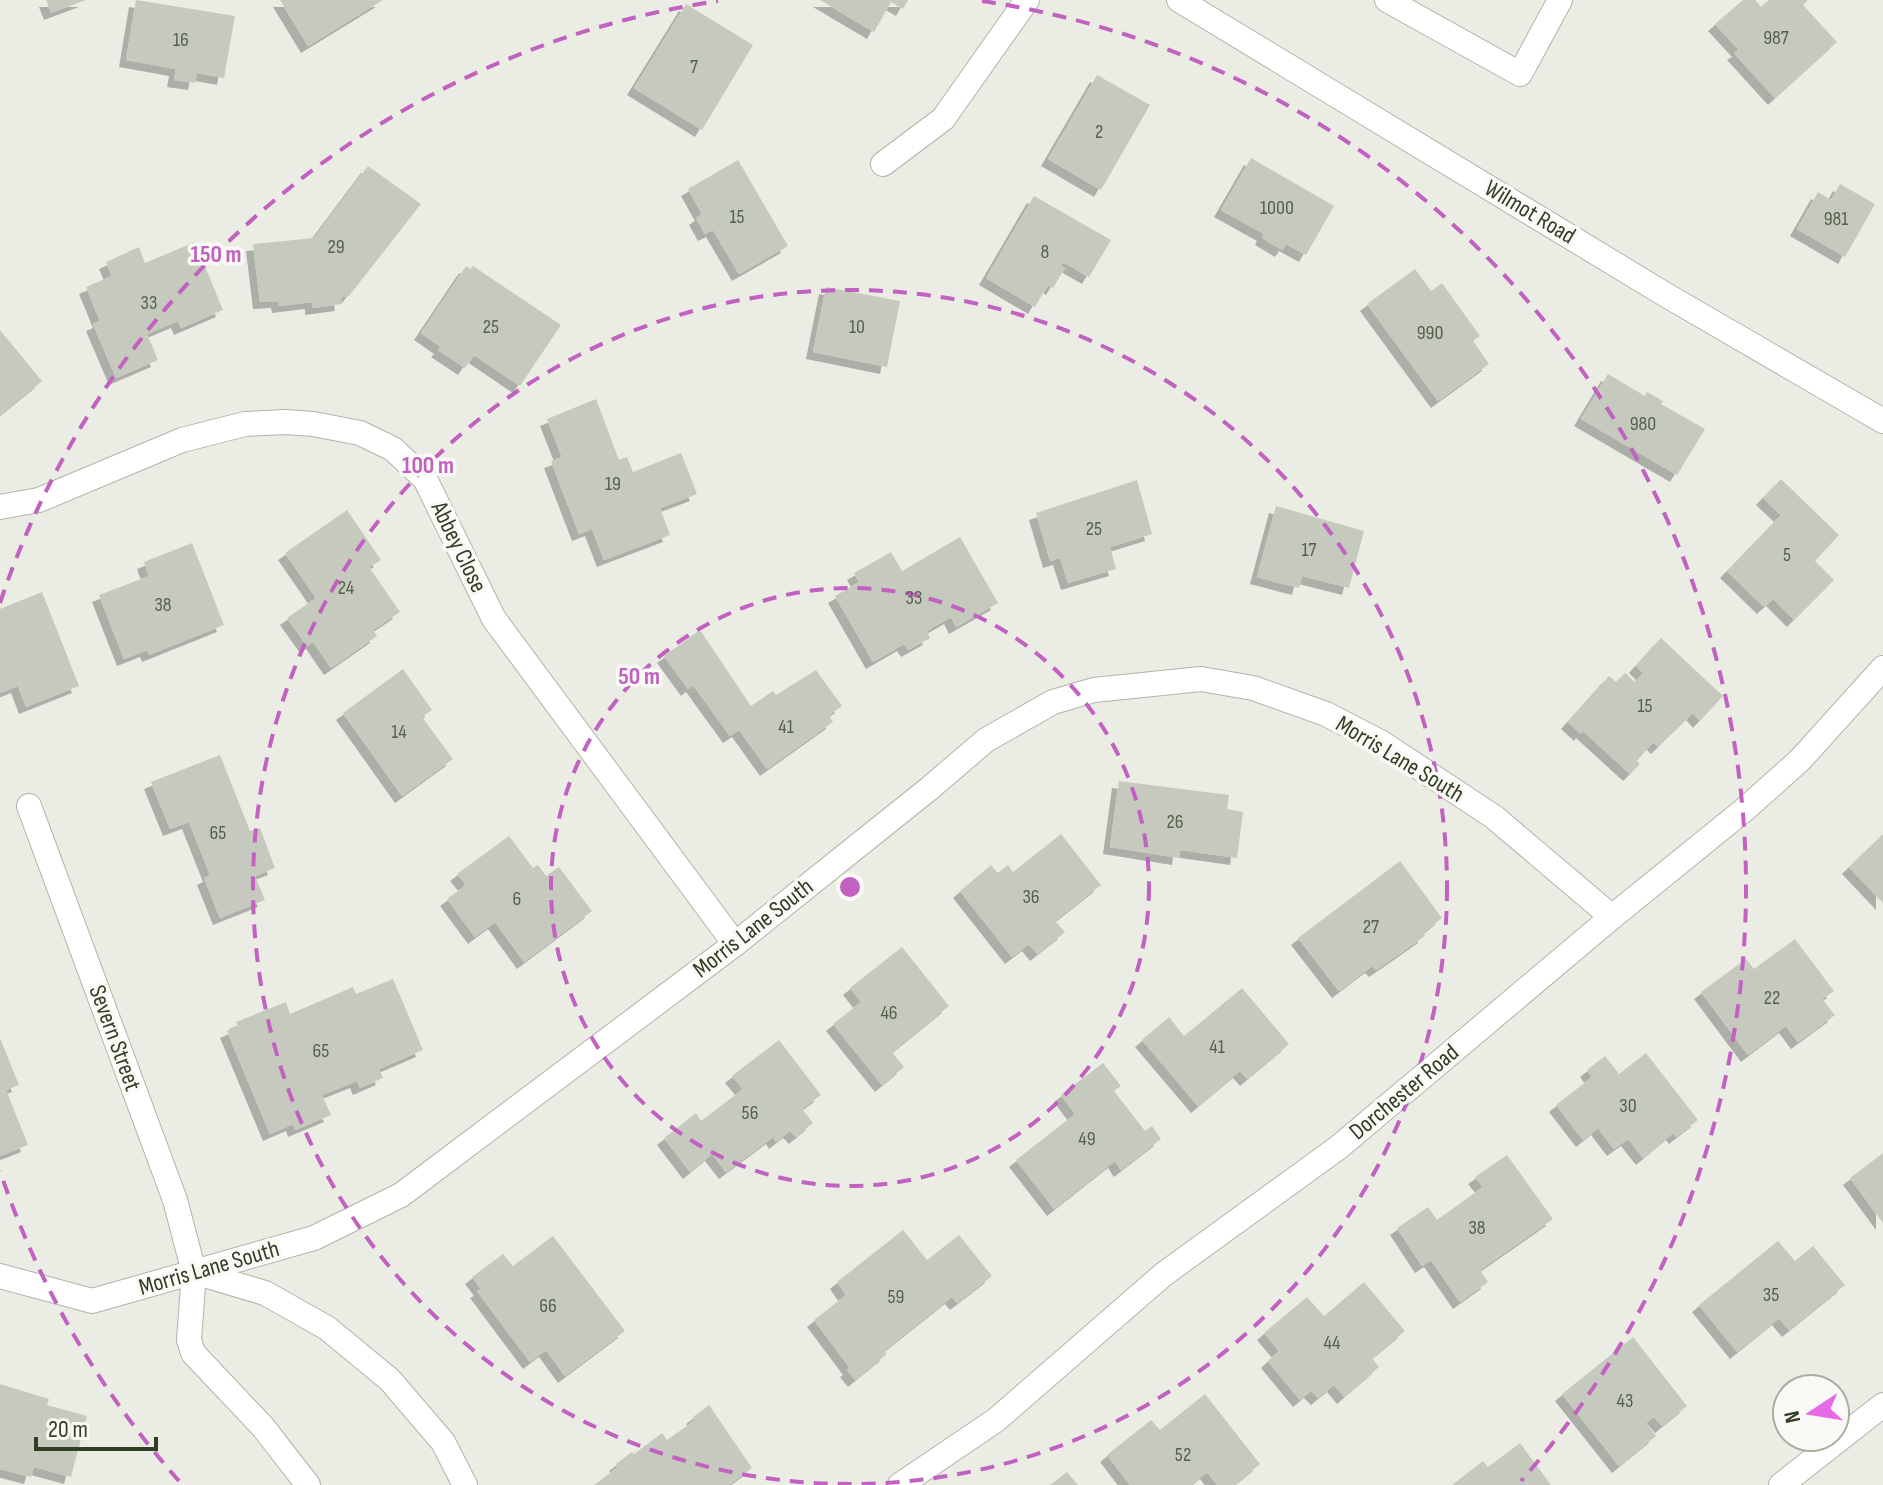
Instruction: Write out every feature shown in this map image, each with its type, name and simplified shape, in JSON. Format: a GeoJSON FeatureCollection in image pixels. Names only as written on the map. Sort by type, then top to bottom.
{"type":"FeatureCollection","features":[{"type":"Feature","properties":{"kind":"street"},"geometry":{"type":"LineString","coordinates":[[883,164],[943,119],[1027,0]]}},
{"type":"Feature","properties":{"kind":"street","name":"Wilmot Road"},"geometry":{"type":"LineString","coordinates":[[1179,0],[1666,295],[1883,421]]}},
{"type":"Feature","properties":{"kind":"street"},"geometry":{"type":"LineString","coordinates":[[1387,0],[1520,74],[1560,0]]}},
{"type":"Feature","properties":{"kind":"street","name":"Abbey Close"},"geometry":{"type":"LineString","coordinates":[[0,507],[39,500],[182,440],[245,424],[313,424],[360,433],[393,449],[425,479],[494,619],[735,944]]}},
{"type":"Feature","properties":{"kind":"street","name":"Dorchester Road"},"geometry":{"type":"LineString","coordinates":[[900,1485],[996,1420],[1164,1274],[1339,1147],[1744,810],[1800,760],[1883,668]]}},
{"type":"Feature","properties":{"kind":"street","name":"Morris Lane South"},"geometry":{"type":"LineString","coordinates":[[0,1276],[92,1301],[314,1238],[401,1195],[735,944],[986,740],[1053,702],[1094,690],[1201,679],[1253,688],[1326,714],[1382,743],[1494,817],[1612,917]]}},
{"type":"Feature","properties":{"kind":"street","name":"Severn Street"},"geometry":{"type":"LineString","coordinates":[[29,806],[175,1200],[194,1272],[189,1340],[193,1353],[263,1427],[308,1485]]}},
{"type":"Feature","properties":{"kind":"street"},"geometry":{"type":"LineString","coordinates":[[194,1272],[265,1293],[327,1328],[399,1390],[443,1442],[465,1485]]}},
{"type":"Feature","properties":{"kind":"street"},"geometry":{"type":"LineString","coordinates":[[1781,1485],[1883,1405]]}},
{"type":"Feature","properties":{"kind":"building"},"geometry":{"type":"Polygon","coordinates":[[[46,0],[86,0],[51,13],[46,0]]]}},
{"type":"Feature","properties":{"kind":"building"},"geometry":{"type":"Polygon","coordinates":[[[136,0],[235,16],[224,78],[197,73],[195,83],[174,80],[176,69],[126,60],[136,0]]]}},
{"type":"Feature","properties":{"kind":"building"},"geometry":{"type":"Polygon","coordinates":[[[280,0],[383,0],[308,46],[280,0]]]}},
{"type":"Feature","properties":{"kind":"building"},"geometry":{"type":"Polygon","coordinates":[[[820,0],[908,0],[903,9],[891,2],[874,32],[820,0]]]}},
{"type":"Feature","properties":{"kind":"building"},"geometry":{"type":"Polygon","coordinates":[[[1743,0],[1755,0],[1761,7],[1769,0],[1808,0],[1803,5],[1837,42],[1775,98],[1734,53],[1739,50],[1715,24],[1743,0]]]}},
{"type":"Feature","properties":{"kind":"building"},"geometry":{"type":"Polygon","coordinates":[[[686,4],[753,45],[702,130],[634,88],[686,4]]]}},
{"type":"Feature","properties":{"kind":"building"},"geometry":{"type":"Polygon","coordinates":[[[1097,75],[1150,105],[1101,190],[1048,159],[1097,75]]]}},
{"type":"Feature","properties":{"kind":"building"},"geometry":{"type":"Polygon","coordinates":[[[1251,158],[1334,206],[1306,255],[1286,244],[1282,250],[1262,238],[1264,234],[1221,210],[1251,158]]]}},
{"type":"Feature","properties":{"kind":"building"},"geometry":{"type":"Polygon","coordinates":[[[738,160],[788,246],[739,274],[713,230],[705,234],[696,218],[702,214],[688,189],[738,160]]]}},
{"type":"Feature","properties":{"kind":"building"},"geometry":{"type":"Polygon","coordinates":[[[368,166],[421,204],[349,296],[341,297],[342,304],[312,308],[312,302],[279,306],[278,301],[260,302],[253,244],[314,238],[368,166]]]}},
{"type":"Feature","properties":{"kind":"building"},"geometry":{"type":"Polygon","coordinates":[[[1840,184],[1875,204],[1845,257],[1797,229],[1818,192],[1831,200],[1840,184]]]}},
{"type":"Feature","properties":{"kind":"building"},"geometry":{"type":"Polygon","coordinates":[[[1034,196],[1111,240],[1089,277],[1063,262],[1061,266],[1065,268],[1053,288],[1048,285],[1035,307],[986,278],[1034,196]]]}},
{"type":"Feature","properties":{"kind":"building"},"geometry":{"type":"Polygon","coordinates":[[[195,242],[223,310],[181,328],[178,321],[147,334],[158,360],[116,378],[93,324],[100,321],[86,287],[112,276],[106,262],[139,247],[145,263],[195,242]]]}},
{"type":"Feature","properties":{"kind":"building"},"geometry":{"type":"Polygon","coordinates":[[[466,266],[471,269],[473,266],[561,325],[520,386],[474,355],[465,368],[438,350],[441,347],[421,333],[466,266]]]}},
{"type":"Feature","properties":{"kind":"building"},"geometry":{"type":"Polygon","coordinates":[[[1415,269],[1431,291],[1442,283],[1480,336],[1473,341],[1489,364],[1438,401],[1367,304],[1415,269]]]}},
{"type":"Feature","properties":{"kind":"building"},"geometry":{"type":"Polygon","coordinates":[[[826,287],[900,301],[887,367],[813,352],[826,287]]]}},
{"type":"Feature","properties":{"kind":"building"},"geometry":{"type":"Polygon","coordinates":[[[0,330],[42,381],[0,415],[0,330]]]}},
{"type":"Feature","properties":{"kind":"building"},"geometry":{"type":"Polygon","coordinates":[[[1608,374],[1645,396],[1647,392],[1663,401],[1661,404],[1705,429],[1677,475],[1581,419],[1608,374]]]}},
{"type":"Feature","properties":{"kind":"building"},"geometry":{"type":"Polygon","coordinates":[[[596,399],[619,460],[627,457],[633,472],[681,453],[697,494],[660,508],[670,535],[604,560],[592,529],[579,534],[551,461],[562,457],[547,419],[596,399]]]}},
{"type":"Feature","properties":{"kind":"building"},"geometry":{"type":"Polygon","coordinates":[[[1781,479],[1839,535],[1815,561],[1834,580],[1794,620],[1773,599],[1764,607],[1727,571],[1781,515],[1763,498],[1781,479]]]}},
{"type":"Feature","properties":{"kind":"building"},"geometry":{"type":"Polygon","coordinates":[[[1137,480],[1152,534],[1110,547],[1116,569],[1068,583],[1060,558],[1050,561],[1036,513],[1137,480]]]}},
{"type":"Feature","properties":{"kind":"building"},"geometry":{"type":"Polygon","coordinates":[[[1276,506],[1364,531],[1349,588],[1302,576],[1299,588],[1257,577],[1276,506]]]}},
{"type":"Feature","properties":{"kind":"building"},"geometry":{"type":"Polygon","coordinates":[[[347,510],[381,560],[369,567],[400,612],[373,630],[377,636],[331,668],[313,642],[307,646],[287,618],[316,598],[285,553],[347,510]]]}},
{"type":"Feature","properties":{"kind":"building"},"geometry":{"type":"Polygon","coordinates":[[[960,537],[998,603],[956,627],[951,617],[927,631],[930,638],[908,650],[904,644],[873,662],[835,596],[859,582],[854,573],[891,552],[902,571],[960,537]]]}},
{"type":"Feature","properties":{"kind":"building"},"geometry":{"type":"Polygon","coordinates":[[[192,543],[224,625],[149,655],[147,650],[124,659],[99,595],[149,576],[144,562],[192,543]]]}},
{"type":"Feature","properties":{"kind":"building"},"geometry":{"type":"Polygon","coordinates":[[[42,592],[79,686],[26,707],[18,686],[0,693],[0,609],[42,592]]]}},
{"type":"Feature","properties":{"kind":"building"},"geometry":{"type":"Polygon","coordinates":[[[700,630],[751,706],[773,691],[776,695],[816,670],[842,706],[829,715],[833,722],[767,769],[739,730],[730,736],[693,685],[688,689],[664,656],[700,630]]]}},
{"type":"Feature","properties":{"kind":"building"},"geometry":{"type":"Polygon","coordinates":[[[1661,638],[1723,696],[1700,721],[1693,713],[1658,747],[1653,742],[1630,774],[1583,731],[1581,734],[1568,722],[1609,676],[1616,682],[1625,673],[1635,682],[1643,673],[1636,666],[1661,638]]]}},
{"type":"Feature","properties":{"kind":"building"},"geometry":{"type":"Polygon","coordinates":[[[403,669],[432,710],[422,717],[453,759],[402,796],[343,713],[403,669]]]}},
{"type":"Feature","properties":{"kind":"building"},"geometry":{"type":"Polygon","coordinates":[[[220,755],[250,831],[260,828],[275,868],[255,876],[265,900],[220,918],[204,878],[210,875],[189,822],[170,829],[151,782],[220,755]]]}},
{"type":"Feature","properties":{"kind":"building"},"geometry":{"type":"Polygon","coordinates":[[[1119,781],[1229,795],[1227,809],[1243,812],[1237,858],[1180,850],[1179,858],[1110,847],[1119,781]]]}},
{"type":"Feature","properties":{"kind":"building"},"geometry":{"type":"Polygon","coordinates":[[[1061,834],[1101,885],[1055,921],[1065,932],[1037,954],[1029,944],[1012,957],[960,891],[991,865],[998,873],[1008,865],[1013,872],[1061,834]]]}},
{"type":"Feature","properties":{"kind":"building"},"geometry":{"type":"Polygon","coordinates":[[[1883,834],[1883,903],[1849,867],[1883,834]]]}},
{"type":"Feature","properties":{"kind":"building"},"geometry":{"type":"Polygon","coordinates":[[[509,836],[533,868],[538,865],[546,876],[559,867],[592,911],[524,962],[495,922],[475,937],[447,899],[466,885],[457,874],[509,836]]]}},
{"type":"Feature","properties":{"kind":"building"},"geometry":{"type":"Polygon","coordinates":[[[1400,861],[1442,918],[1423,933],[1425,936],[1376,970],[1372,966],[1339,991],[1298,938],[1400,861]]]}},
{"type":"Feature","properties":{"kind":"building"},"geometry":{"type":"Polygon","coordinates":[[[1795,939],[1834,991],[1822,999],[1835,1015],[1798,1042],[1786,1026],[1748,1055],[1701,992],[1746,959],[1754,969],[1795,939]]]}},
{"type":"Feature","properties":{"kind":"building"},"geometry":{"type":"Polygon","coordinates":[[[902,947],[949,1006],[892,1052],[904,1067],[882,1085],[833,1024],[861,1002],[850,988],[902,947]]]}},
{"type":"Feature","properties":{"kind":"building"},"geometry":{"type":"Polygon","coordinates":[[[393,979],[423,1050],[379,1069],[383,1078],[360,1088],[357,1081],[322,1095],[331,1115],[295,1130],[293,1124],[270,1134],[227,1031],[238,1026],[236,1022],[286,1002],[290,1014],[353,987],[356,994],[393,979]]]}},
{"type":"Feature","properties":{"kind":"building"},"geometry":{"type":"Polygon","coordinates":[[[1242,988],[1289,1044],[1247,1079],[1240,1071],[1198,1106],[1142,1040],[1169,1017],[1184,1036],[1242,988]]]}},
{"type":"Feature","properties":{"kind":"building"},"geometry":{"type":"Polygon","coordinates":[[[0,1038],[19,1085],[6,1090],[28,1145],[0,1156],[0,1038]]]}},
{"type":"Feature","properties":{"kind":"building"},"geometry":{"type":"Polygon","coordinates":[[[779,1040],[821,1095],[802,1109],[813,1123],[796,1137],[790,1131],[776,1142],[773,1137],[726,1172],[712,1154],[690,1172],[664,1138],[696,1113],[701,1121],[743,1089],[732,1076],[779,1040]]]}},
{"type":"Feature","properties":{"kind":"building"},"geometry":{"type":"Polygon","coordinates":[[[1646,1053],[1698,1120],[1676,1137],[1673,1133],[1643,1158],[1628,1139],[1614,1149],[1598,1128],[1583,1140],[1556,1105],[1592,1077],[1587,1070],[1605,1056],[1619,1074],[1646,1053]]]}},
{"type":"Feature","properties":{"kind":"building"},"geometry":{"type":"Polygon","coordinates":[[[1103,1063],[1121,1086],[1114,1091],[1145,1131],[1152,1126],[1161,1139],[1121,1170],[1115,1161],[1054,1209],[1016,1160],[1075,1114],[1061,1095],[1103,1063]]]}},
{"type":"Feature","properties":{"kind":"building"},"geometry":{"type":"Polygon","coordinates":[[[1883,1153],[1883,1223],[1850,1178],[1883,1153]]]}},
{"type":"Feature","properties":{"kind":"building"},"geometry":{"type":"Polygon","coordinates":[[[1507,1155],[1553,1219],[1480,1270],[1488,1282],[1460,1302],[1431,1260],[1422,1266],[1397,1228],[1428,1207],[1437,1220],[1483,1187],[1475,1177],[1507,1155]]]}},
{"type":"Feature","properties":{"kind":"building"},"geometry":{"type":"Polygon","coordinates":[[[903,1230],[927,1260],[959,1235],[992,1276],[957,1303],[952,1297],[884,1351],[887,1354],[855,1380],[847,1370],[850,1368],[814,1320],[846,1295],[837,1282],[903,1230]]]}},
{"type":"Feature","properties":{"kind":"building"},"geometry":{"type":"Polygon","coordinates":[[[553,1236],[625,1331],[565,1376],[546,1350],[530,1362],[477,1291],[481,1289],[472,1277],[503,1254],[513,1266],[553,1236]]]}},
{"type":"Feature","properties":{"kind":"building"},"geometry":{"type":"Polygon","coordinates":[[[1778,1241],[1795,1261],[1813,1246],[1845,1285],[1789,1330],[1779,1318],[1737,1352],[1699,1305],[1778,1241]]]}},
{"type":"Feature","properties":{"kind":"building"},"geometry":{"type":"Polygon","coordinates":[[[1364,1282],[1405,1331],[1372,1358],[1379,1367],[1344,1397],[1334,1385],[1318,1398],[1311,1391],[1300,1400],[1268,1361],[1279,1351],[1264,1333],[1307,1297],[1324,1316],[1364,1282]]]}},
{"type":"Feature","properties":{"kind":"building"},"geometry":{"type":"Polygon","coordinates":[[[1633,1337],[1687,1406],[1662,1426],[1654,1417],[1646,1423],[1656,1436],[1619,1466],[1562,1394],[1633,1337]]]}},
{"type":"Feature","properties":{"kind":"building"},"geometry":{"type":"Polygon","coordinates":[[[0,1384],[49,1399],[47,1405],[87,1416],[71,1477],[34,1467],[31,1477],[0,1469],[0,1384]]]}},
{"type":"Feature","properties":{"kind":"building"},"geometry":{"type":"Polygon","coordinates":[[[1205,1394],[1260,1464],[1234,1485],[1217,1485],[1207,1472],[1191,1485],[1130,1485],[1107,1455],[1151,1420],[1160,1430],[1205,1394]]]}},
{"type":"Feature","properties":{"kind":"building"},"geometry":{"type":"Polygon","coordinates":[[[709,1405],[752,1468],[729,1485],[594,1485],[632,1452],[634,1454],[662,1433],[667,1440],[695,1420],[693,1417],[709,1405]]]}},
{"type":"Feature","properties":{"kind":"building"},"geometry":{"type":"Polygon","coordinates":[[[1520,1443],[1551,1485],[1452,1485],[1483,1461],[1488,1467],[1520,1443]]]}},
{"type":"Feature","properties":{"kind":"building"},"geometry":{"type":"Polygon","coordinates":[[[1067,1472],[1078,1485],[1050,1485],[1067,1472]]]}}]}
